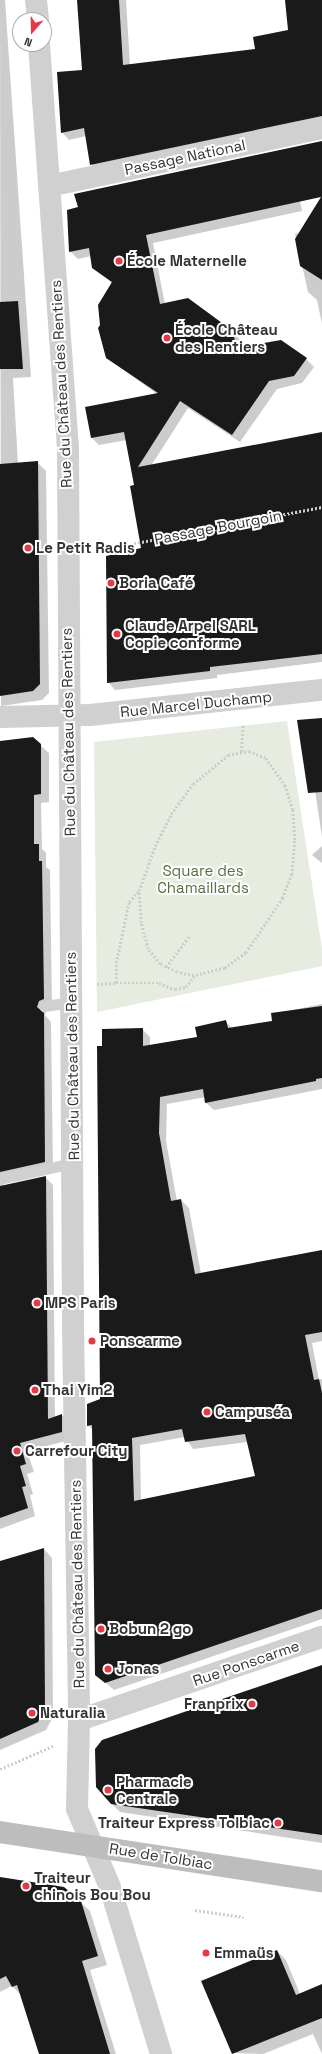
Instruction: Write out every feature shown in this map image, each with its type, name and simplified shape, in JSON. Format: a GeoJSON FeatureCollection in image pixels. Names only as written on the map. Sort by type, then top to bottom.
{"type":"FeatureCollection","features":[{"type":"Feature","properties":{"kind":"main road","name":"Rue de Tolbiac"},"geometry":{"type":"LineString","coordinates":[[0,1832],[322,1880]]}},
{"type":"Feature","properties":{"kind":"street"},"geometry":{"type":"LineString","coordinates":[[36,0],[37,12]]}},
{"type":"Feature","properties":{"kind":"street","name":"Rue du Château des Rentiers"},"geometry":{"type":"LineString","coordinates":[[40,52],[68,449],[66,557],[69,716],[73,1326],[78,1728],[77,1809],[94,1846],[110,1887],[161,2054]]}},
{"type":"Feature","properties":{"kind":"street","name":"Passage National"},"geometry":{"type":"LineString","coordinates":[[49,186],[322,128]]}},
{"type":"Feature","properties":{"kind":"street","name":"Rue Marcel Duchamp"},"geometry":{"type":"LineString","coordinates":[[0,717],[69,716],[322,690]]}},
{"type":"Feature","properties":{"kind":"street","name":"Rue Ponscarme"},"geometry":{"type":"LineString","coordinates":[[78,1728],[322,1637]]}},
{"type":"Feature","properties":{"kind":"lane"},"geometry":{"type":"LineString","coordinates":[[44,1006],[71,1002]]}},
{"type":"Feature","properties":{"kind":"lane"},"geometry":{"type":"LineString","coordinates":[[0,1179],[73,1164]]}},
{"type":"Feature","properties":{"kind":"path","name":"Passage Bourgoin"},"geometry":{"type":"LineString","coordinates":[[66,557],[322,506]]}},
{"type":"Feature","properties":{"kind":"path"},"geometry":{"type":"LineString","coordinates":[[116,984],[116,963],[129,902],[139,891],[155,846],[171,814],[193,784],[228,755],[249,751],[266,758],[285,784],[293,810],[294,841],[292,874],[283,898],[246,953],[225,968],[194,976],[160,964],[148,949],[142,923],[139,891]]}},
{"type":"Feature","properties":{"kind":"path"},"geometry":{"type":"LineString","coordinates":[[166,967],[189,936]]}},
{"type":"Feature","properties":{"kind":"path"},"geometry":{"type":"LineString","coordinates":[[92,982],[130,985],[159,983],[175,989],[186,987],[194,976]]}},
{"type":"Feature","properties":{"kind":"path"},"geometry":{"type":"LineString","coordinates":[[0,1769],[78,1728]]}},
{"type":"Feature","properties":{"kind":"path"},"geometry":{"type":"LineString","coordinates":[[195,1910],[243,1917]]}},
{"type":"Feature","properties":{"kind":"green space","name":"Square des Chamaillards"},"geometry":{"type":"Polygon","coordinates":[[[287,721],[322,949],[322,966],[97,1012],[94,742],[287,721]]]}},
{"type":"Feature","properties":{"kind":"building"},"geometry":{"type":"Polygon","coordinates":[[[77,0],[119,0],[123,65],[255,49],[253,37],[288,30],[285,0],[322,0],[322,116],[90,165],[84,128],[61,133],[57,72],[82,70],[77,0]]]}},
{"type":"Feature","properties":{"kind":"building"},"geometry":{"type":"Polygon","coordinates":[[[322,141],[322,280],[300,266],[295,239],[321,197],[146,235],[160,304],[188,298],[233,331],[236,348],[281,340],[307,358],[294,376],[269,381],[232,435],[180,401],[138,467],[322,432],[322,654],[210,667],[210,671],[107,683],[106,556],[141,548],[130,486],[134,485],[124,432],[91,438],[85,407],[158,393],[106,358],[98,328],[100,325],[98,305],[112,282],[92,268],[89,248],[69,252],[67,210],[78,207],[74,194],[322,141]]]}},
{"type":"Feature","properties":{"kind":"building"},"geometry":{"type":"Polygon","coordinates":[[[18,301],[23,369],[0,369],[0,302],[18,301]]]}},
{"type":"Feature","properties":{"kind":"building"},"geometry":{"type":"Polygon","coordinates":[[[38,461],[40,684],[33,691],[0,696],[0,464],[38,461]]]}},
{"type":"Feature","properties":{"kind":"building"},"geometry":{"type":"Polygon","coordinates":[[[322,718],[322,792],[308,793],[297,720],[322,718]]]}},
{"type":"Feature","properties":{"kind":"building"},"geometry":{"type":"Polygon","coordinates":[[[33,737],[41,744],[41,794],[34,795],[34,844],[39,844],[39,861],[42,861],[44,999],[39,1001],[37,1007],[44,1013],[45,1162],[0,1172],[0,741],[33,737]]]}},
{"type":"Feature","properties":{"kind":"building"},"geometry":{"type":"Polygon","coordinates":[[[322,1006],[322,1078],[316,1079],[316,1081],[205,1103],[203,1089],[160,1097],[159,1133],[171,1201],[181,1199],[195,1274],[322,1250],[322,1332],[305,1335],[314,1380],[319,1379],[322,1393],[322,1609],[105,1683],[95,1675],[92,1425],[87,1426],[87,1404],[100,1399],[97,1046],[102,1046],[102,1029],[143,1028],[143,1046],[197,1037],[195,1027],[226,1020],[228,1028],[272,1021],[271,1013],[322,1006]],[[182,1429],[132,1438],[134,1501],[255,1476],[245,1434],[185,1442],[182,1429]]]}},
{"type":"Feature","properties":{"kind":"building"},"geometry":{"type":"Polygon","coordinates":[[[46,1176],[48,1419],[62,1414],[62,1432],[20,1443],[26,1464],[20,1466],[26,1486],[22,1487],[28,1508],[0,1518],[0,1186],[46,1176]]]}},
{"type":"Feature","properties":{"kind":"building"},"geometry":{"type":"Polygon","coordinates":[[[44,1548],[45,1708],[38,1722],[0,1739],[0,1561],[44,1548]]]}},
{"type":"Feature","properties":{"kind":"building"},"geometry":{"type":"Polygon","coordinates":[[[322,1665],[322,1835],[111,1804],[96,1787],[95,1749],[102,1740],[322,1665]]]}},
{"type":"Feature","properties":{"kind":"building"},"geometry":{"type":"Polygon","coordinates":[[[0,1877],[64,1887],[81,1901],[98,1956],[82,1961],[110,2054],[39,2054],[17,1985],[12,1987],[6,1976],[0,1979],[0,1877]]]}},
{"type":"Feature","properties":{"kind":"building"},"geometry":{"type":"Polygon","coordinates":[[[277,1950],[296,1995],[322,1984],[322,2018],[232,2054],[201,1981],[277,1950]]]}},
{"type":"Feature","properties":{"kind":"place","name":"École Maternelle"},"geometry":{"type":"Point","coordinates":[119,261]}},
{"type":"Feature","properties":{"kind":"place","name":"École Château des Rentiers"},"geometry":{"type":"Point","coordinates":[167,338]}},
{"type":"Feature","properties":{"kind":"place","name":"Le Petit Radis"},"geometry":{"type":"Point","coordinates":[28,548]}},
{"type":"Feature","properties":{"kind":"place","name":"Boria Café"},"geometry":{"type":"Point","coordinates":[111,583]}},
{"type":"Feature","properties":{"kind":"place","name":"Claude Arpel SARL Copie conforme"},"geometry":{"type":"Point","coordinates":[117,634]}},
{"type":"Feature","properties":{"kind":"place","name":"MPS Paris"},"geometry":{"type":"Point","coordinates":[37,1303]}},
{"type":"Feature","properties":{"kind":"place","name":"Ponscarme"},"geometry":{"type":"Point","coordinates":[92,1341]}},
{"type":"Feature","properties":{"kind":"place","name":"Thai Yim2"},"geometry":{"type":"Point","coordinates":[35,1390]}},
{"type":"Feature","properties":{"kind":"place","name":"Campuséa"},"geometry":{"type":"Point","coordinates":[207,1412]}},
{"type":"Feature","properties":{"kind":"place","name":"Carrefour City"},"geometry":{"type":"Point","coordinates":[17,1451]}},
{"type":"Feature","properties":{"kind":"place","name":"Bobun 2 go"},"geometry":{"type":"Point","coordinates":[101,1629]}},
{"type":"Feature","properties":{"kind":"place","name":"Jonas"},"geometry":{"type":"Point","coordinates":[108,1669]}},
{"type":"Feature","properties":{"kind":"place","name":"Franprix"},"geometry":{"type":"Point","coordinates":[252,1704]}},
{"type":"Feature","properties":{"kind":"place","name":"Naturalia"},"geometry":{"type":"Point","coordinates":[32,1713]}},
{"type":"Feature","properties":{"kind":"place","name":"Pharmacie Centrale"},"geometry":{"type":"Point","coordinates":[108,1790]}},
{"type":"Feature","properties":{"kind":"place","name":"Traiteur Express Tolbiac"},"geometry":{"type":"Point","coordinates":[278,1823]}},
{"type":"Feature","properties":{"kind":"place","name":"Traiteur chinois Bou Bou"},"geometry":{"type":"Point","coordinates":[26,1886]}},
{"type":"Feature","properties":{"kind":"place","name":"Emmaüs"},"geometry":{"type":"Point","coordinates":[206,1953]}}]}
